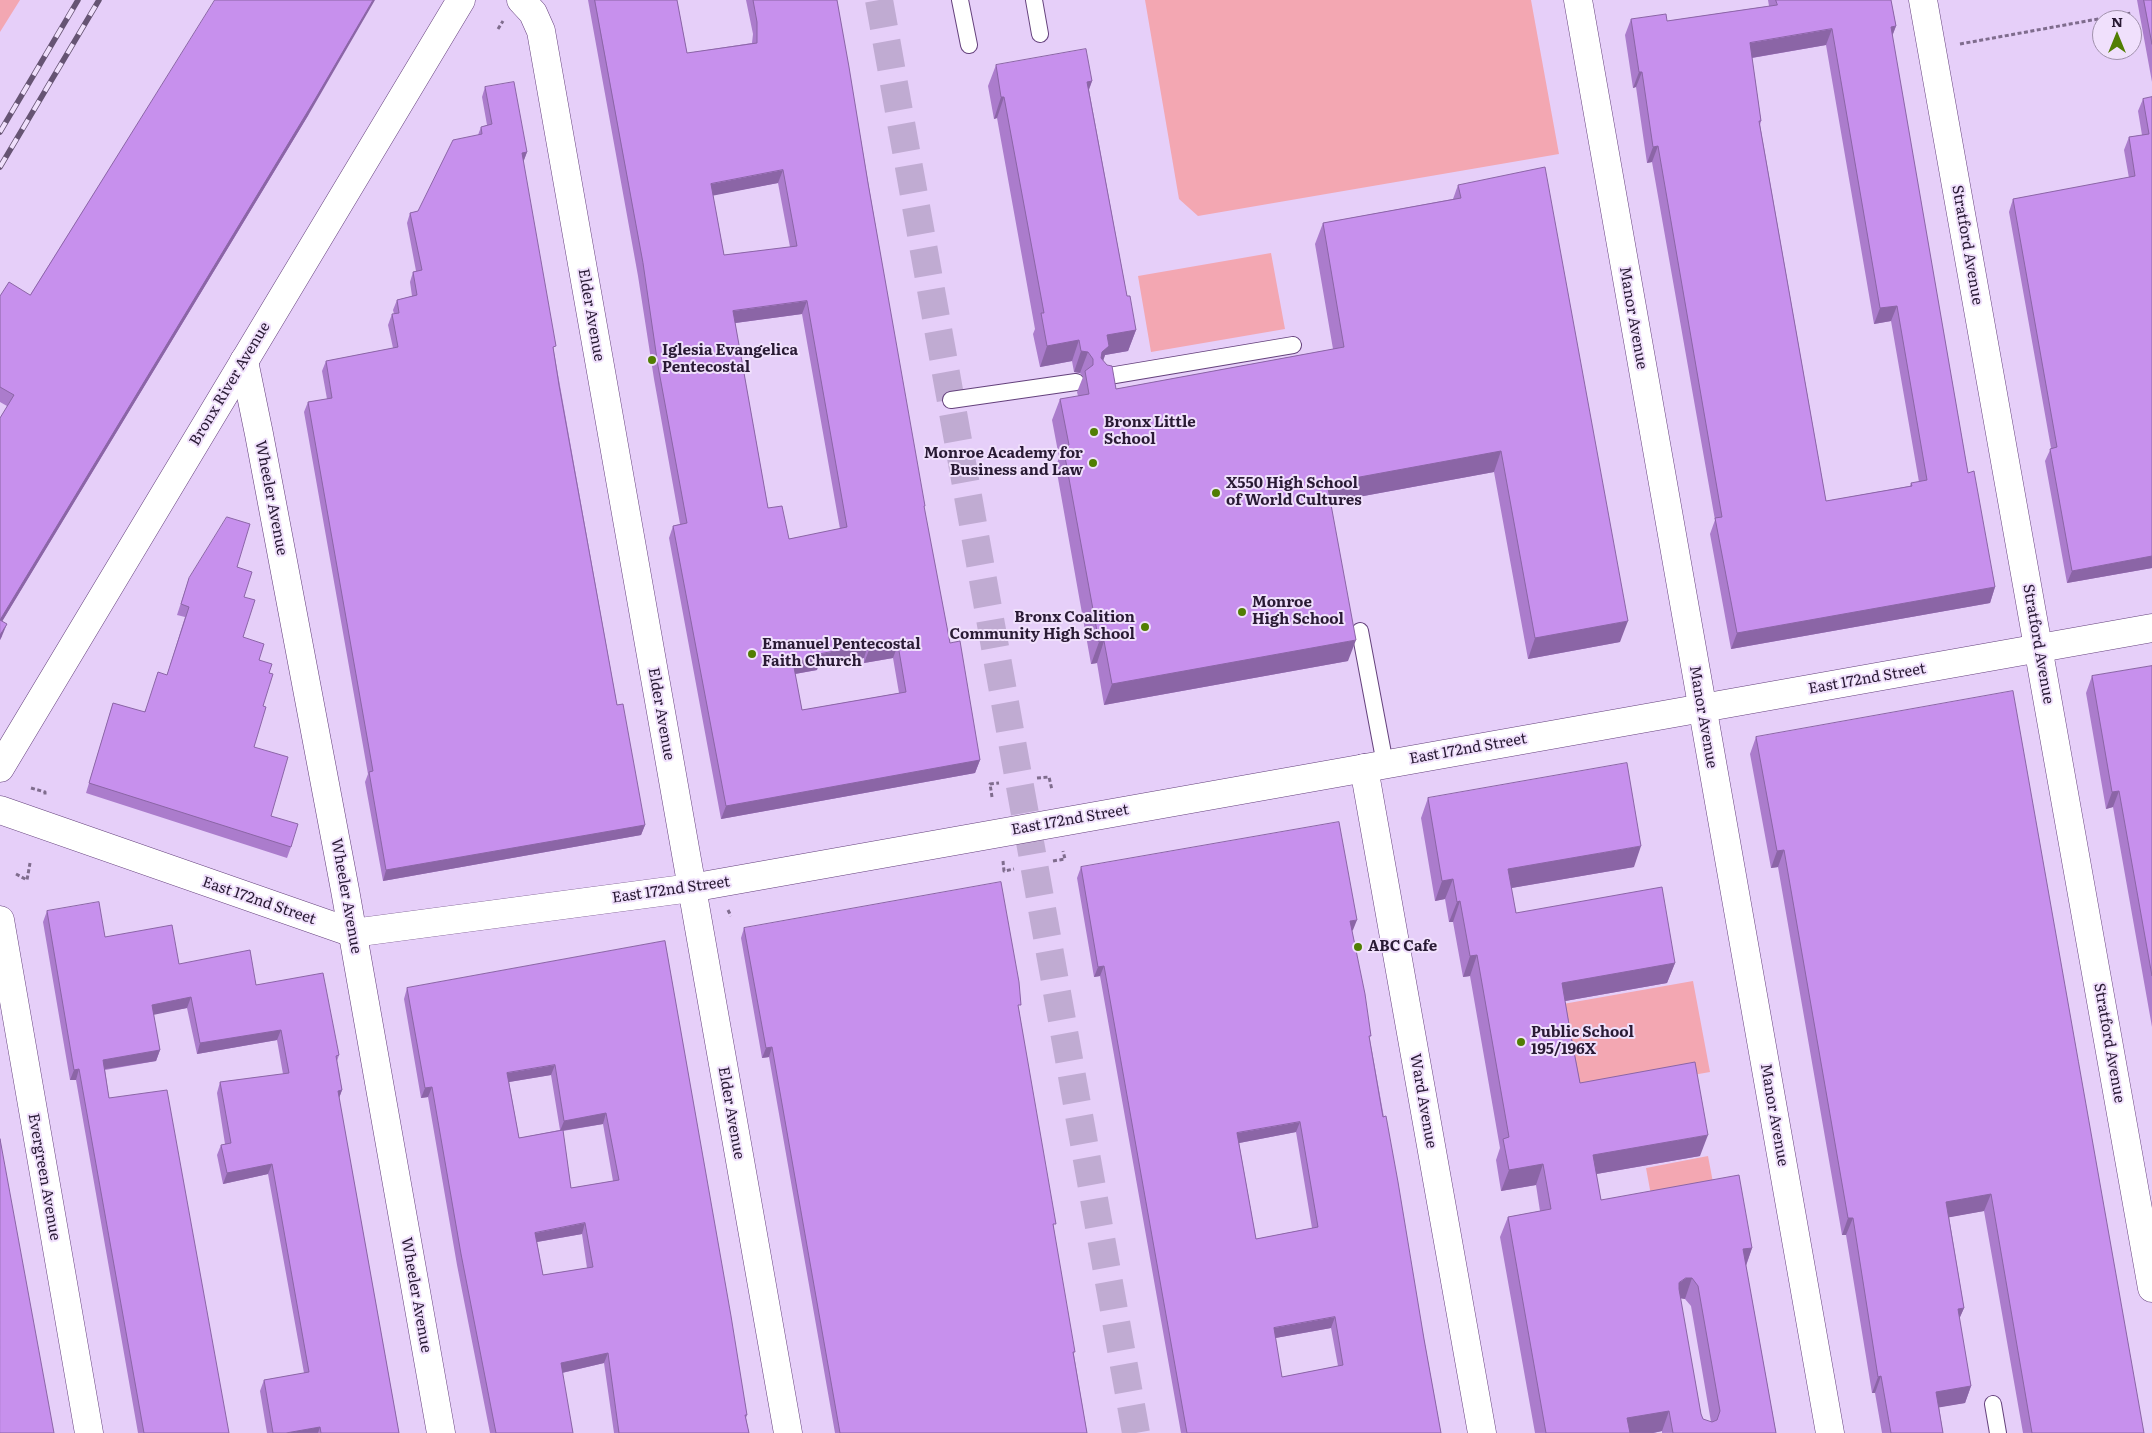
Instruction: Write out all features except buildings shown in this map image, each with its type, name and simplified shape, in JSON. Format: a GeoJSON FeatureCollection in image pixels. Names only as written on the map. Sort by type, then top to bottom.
{"type":"FeatureCollection","features":[{"type":"Feature","properties":{"kind":"street","name":"Bronx River Avenue"},"geometry":{"type":"LineString","coordinates":[[0,768],[460,0]]}},
{"type":"Feature","properties":{"kind":"street","name":"Elder Avenue"},"geometry":{"type":"LineString","coordinates":[[521,0],[534,13],[541,31],[788,1433]]}},
{"type":"Feature","properties":{"kind":"street","name":"Manor Avenue"},"geometry":{"type":"LineString","coordinates":[[1578,0],[1830,1433]]}},
{"type":"Feature","properties":{"kind":"street","name":"Stratford Avenue"},"geometry":{"type":"LineString","coordinates":[[1923,0],[2152,1288]]}},
{"type":"Feature","properties":{"kind":"street","name":"Wheeler Avenue"},"geometry":{"type":"LineString","coordinates":[[244,361],[352,933],[441,1433]]}},
{"type":"Feature","properties":{"kind":"street","name":"East 172nd Street"},"geometry":{"type":"LineString","coordinates":[[0,810],[352,933],[691,888],[2152,628]]}},
{"type":"Feature","properties":{"kind":"street","name":"Ward Avenue"},"geometry":{"type":"LineString","coordinates":[[1374,766],[1482,1433]]}},
{"type":"Feature","properties":{"kind":"street","name":"Evergreen Avenue"},"geometry":{"type":"LineString","coordinates":[[0,920],[88,1433]]}},
{"type":"Feature","properties":{"kind":"lane"},"geometry":{"type":"LineString","coordinates":[[960,0],[969,45]]}},
{"type":"Feature","properties":{"kind":"lane"},"geometry":{"type":"LineString","coordinates":[[1034,0],[1040,34]]}},
{"type":"Feature","properties":{"kind":"lane"},"geometry":{"type":"LineString","coordinates":[[1102,377],[1292,345]]}},
{"type":"Feature","properties":{"kind":"lane"},"geometry":{"type":"LineString","coordinates":[[951,400],[1076,382]]}},
{"type":"Feature","properties":{"kind":"lane"},"geometry":{"type":"LineString","coordinates":[[1360,631],[1374,766]]}},
{"type":"Feature","properties":{"kind":"lane"},"geometry":{"type":"LineString","coordinates":[[1993,1404],[1998,1433]]}},
{"type":"Feature","properties":{"kind":"path"},"geometry":{"type":"LineString","coordinates":[[1932,49],[2092,20]]}},
{"type":"Feature","properties":{"kind":"path"},"geometry":{"type":"LineString","coordinates":[[1037,778],[1049,777],[1052,790]]}},
{"type":"Feature","properties":{"kind":"path"},"geometry":{"type":"LineString","coordinates":[[992,797],[990,784],[999,783]]}},
{"type":"Feature","properties":{"kind":"path"},"geometry":{"type":"LineString","coordinates":[[32,788],[45,792]]}},
{"type":"Feature","properties":{"kind":"path"},"geometry":{"type":"LineString","coordinates":[[1053,862],[1065,859],[1063,848]]}},
{"type":"Feature","properties":{"kind":"path"},"geometry":{"type":"LineString","coordinates":[[1002,858],[1004,871],[1014,869]]}},
{"type":"Feature","properties":{"kind":"path"},"geometry":{"type":"LineString","coordinates":[[16,874],[27,880],[30,863]]}},
{"type":"Feature","properties":{"kind":"shaded area"},"geometry":{"type":"Polygon","coordinates":[[[0,0],[20,0],[0,32],[0,0]]]}},
{"type":"Feature","properties":{"kind":"shaded area"},"geometry":{"type":"Polygon","coordinates":[[[1145,0],[1531,0],[1559,154],[1198,216],[1179,199],[1145,0]]]}},
{"type":"Feature","properties":{"kind":"shaded area"},"geometry":{"type":"Polygon","coordinates":[[[1271,253],[1285,329],[1151,352],[1138,276],[1271,253]]]}},
{"type":"Feature","properties":{"kind":"shaded area"},"geometry":{"type":"Polygon","coordinates":[[[1693,981],[1710,1072],[1580,1095],[1563,1004],[1693,981]]]}},
{"type":"Feature","properties":{"kind":"shaded area"},"geometry":{"type":"Polygon","coordinates":[[[1708,1156],[1715,1193],[1653,1206],[1646,1168],[1708,1156]]]}},
{"type":"Feature","properties":{"kind":"tunnel"},"geometry":{"type":"LineString","coordinates":[[879,0],[1136,1433]]}},
{"type":"Feature","properties":{"kind":"railway"},"geometry":{"type":"LineString","coordinates":[[0,132],[78,0]]}},
{"type":"Feature","properties":{"kind":"railway"},"geometry":{"type":"LineString","coordinates":[[0,167],[99,0]]}},
{"type":"Feature","properties":{"kind":"place","name":"Iglesia Evangelica Pentecostal"},"geometry":{"type":"Point","coordinates":[652,360]}},
{"type":"Feature","properties":{"kind":"place","name":"Bronx Little School"},"geometry":{"type":"Point","coordinates":[1094,432]}},
{"type":"Feature","properties":{"kind":"place","name":"Monroe Academy for Business and Law"},"geometry":{"type":"Point","coordinates":[1093,463]}},
{"type":"Feature","properties":{"kind":"place","name":"X550 High School of World Cultures"},"geometry":{"type":"Point","coordinates":[1216,493]}},
{"type":"Feature","properties":{"kind":"place","name":"Monroe High School"},"geometry":{"type":"Point","coordinates":[1242,612]}},
{"type":"Feature","properties":{"kind":"place","name":"Bronx Coalition Community High School"},"geometry":{"type":"Point","coordinates":[1145,627]}},
{"type":"Feature","properties":{"kind":"place","name":"Emanuel Pentecostal Faith Church"},"geometry":{"type":"Point","coordinates":[752,654]}},
{"type":"Feature","properties":{"kind":"place","name":"ABC Cafe"},"geometry":{"type":"Point","coordinates":[1358,947]}},
{"type":"Feature","properties":{"kind":"place","name":"Public School 195/196X"},"geometry":{"type":"Point","coordinates":[1521,1042]}}]}
